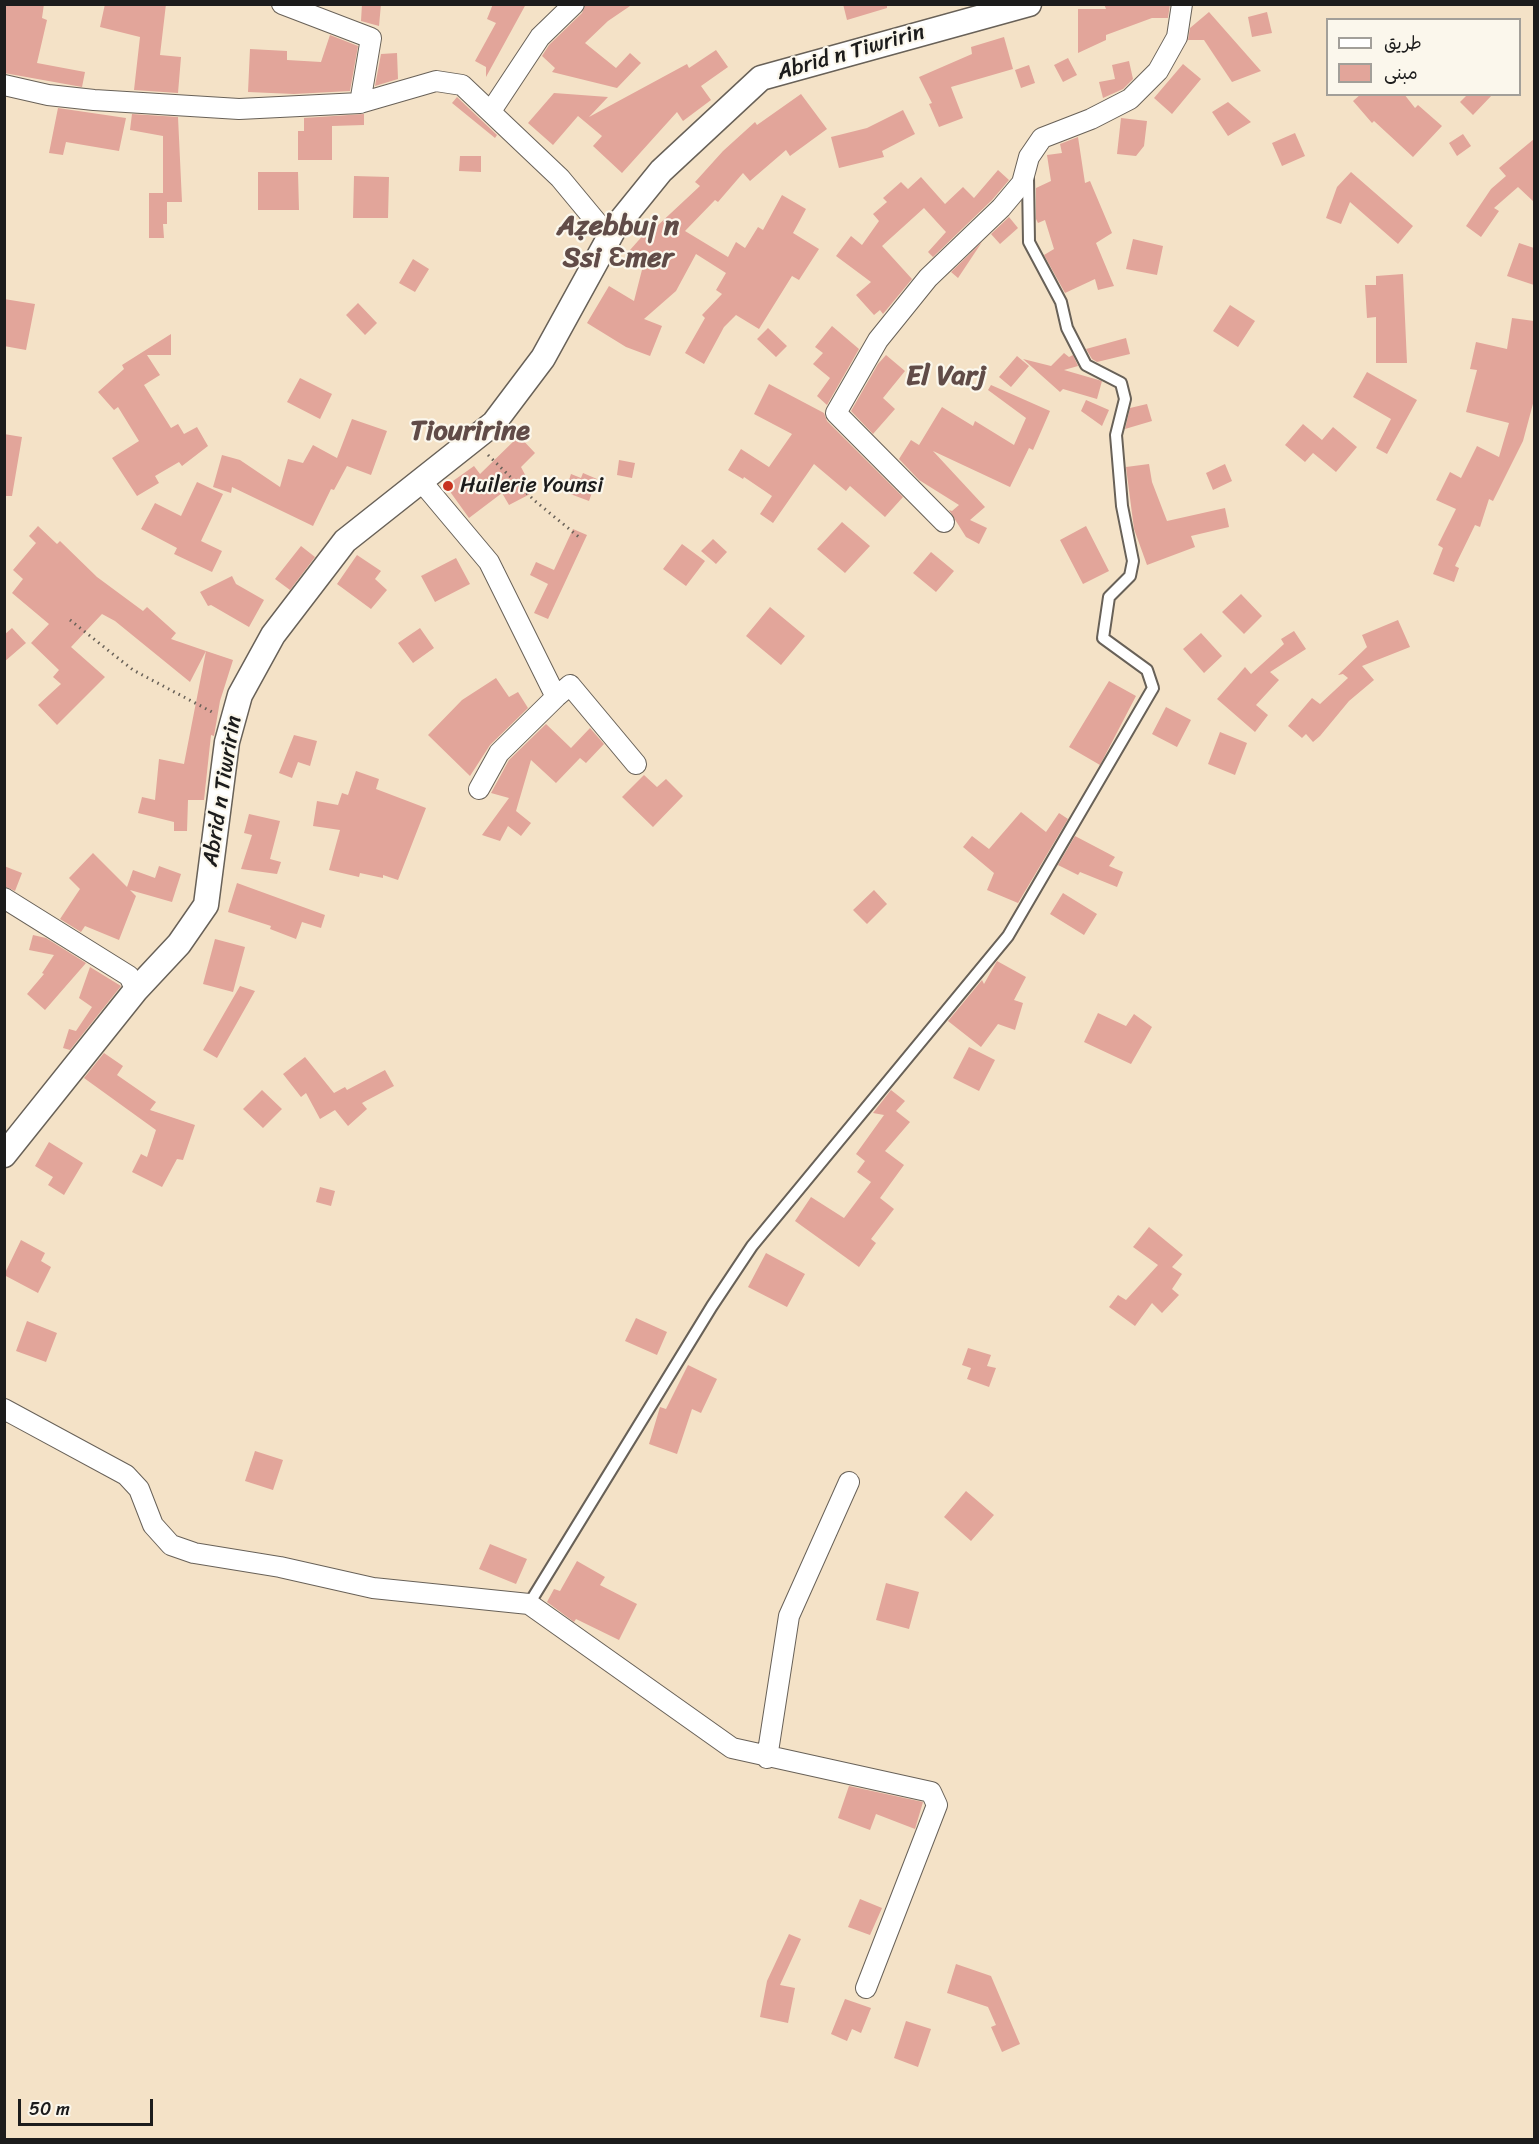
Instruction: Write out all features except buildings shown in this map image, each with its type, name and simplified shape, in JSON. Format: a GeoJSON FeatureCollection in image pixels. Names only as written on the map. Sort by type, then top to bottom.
{"type":"FeatureCollection","features":[{"type":"Feature","properties":{"kind":"street"},"geometry":{"type":"LineString","coordinates":[[282,4],[371,38],[360,103]]}},
{"type":"Feature","properties":{"kind":"street"},"geometry":{"type":"LineString","coordinates":[[491,111],[540,37],[574,4]]}},
{"type":"Feature","properties":{"kind":"street","name":"Abrid n Tiwririn"},"geometry":{"type":"LineString","coordinates":[[4,1155],[136,990],[179,944],[206,905],[227,742],[240,695],[273,635],[345,541],[494,423],[543,358],[609,237],[661,171],[761,78],[998,8],[1029,4]]}},
{"type":"Feature","properties":{"kind":"street"},"geometry":{"type":"LineString","coordinates":[[944,522],[836,413],[878,340],[928,278],[1001,208],[1022,183],[1029,157],[1042,138],[1091,119],[1130,99],[1158,71],[1177,37],[1182,4]]}},
{"type":"Feature","properties":{"kind":"street"},"geometry":{"type":"LineString","coordinates":[[4,85],[48,95],[94,100],[239,109],[360,103],[436,81],[462,85],[560,178],[609,237]]}},
{"type":"Feature","properties":{"kind":"street"},"geometry":{"type":"LineString","coordinates":[[421,481],[489,562],[556,697]]}},
{"type":"Feature","properties":{"kind":"street"},"geometry":{"type":"LineString","coordinates":[[479,789],[500,753],[570,685],[636,764]]}},
{"type":"Feature","properties":{"kind":"street"},"geometry":{"type":"LineString","coordinates":[[4,898],[129,976],[136,990]]}},
{"type":"Feature","properties":{"kind":"street"},"geometry":{"type":"LineString","coordinates":[[4,1409],[126,1475],[139,1489],[153,1525],[171,1545],[194,1553],[280,1567],[373,1588],[529,1604],[732,1748],[767,1758],[931,1792],[937,1805],[866,1988]]}},
{"type":"Feature","properties":{"kind":"street"},"geometry":{"type":"LineString","coordinates":[[767,1758],[789,1616],[849,1482]]}},
{"type":"Feature","properties":{"kind":"lane"},"geometry":{"type":"LineString","coordinates":[[529,1604],[712,1305],[752,1246],[1008,936],[1153,688],[1147,670],[1103,638],[1109,597],[1130,576],[1133,561],[1122,506],[1116,435],[1125,399],[1121,383],[1086,365],[1067,328],[1060,302],[1029,242],[1027,191],[1029,157]]}},
{"type":"Feature","properties":{"kind":"path"},"geometry":{"type":"LineString","coordinates":[[473,438],[535,501],[579,537]]}},
{"type":"Feature","properties":{"kind":"path"},"geometry":{"type":"LineString","coordinates":[[70,620],[133,670],[200,707],[233,721]]}},
{"type":"Feature","properties":{"kind":"place","name":"Huilerie Younsi"},"geometry":{"type":"Point","coordinates":[448,486]}},
{"type":"Feature","properties":{"kind":"district","name":"Aẓebbuj n Ssi Ɛmer"},"geometry":{"type":"Point","coordinates":[618,243]}},
{"type":"Feature","properties":{"kind":"district","name":"El Varj"},"geometry":{"type":"Point","coordinates":[946,377]}},
{"type":"Feature","properties":{"kind":"district","name":"Tiouririne"},"geometry":{"type":"Point","coordinates":[470,432]}}]}
